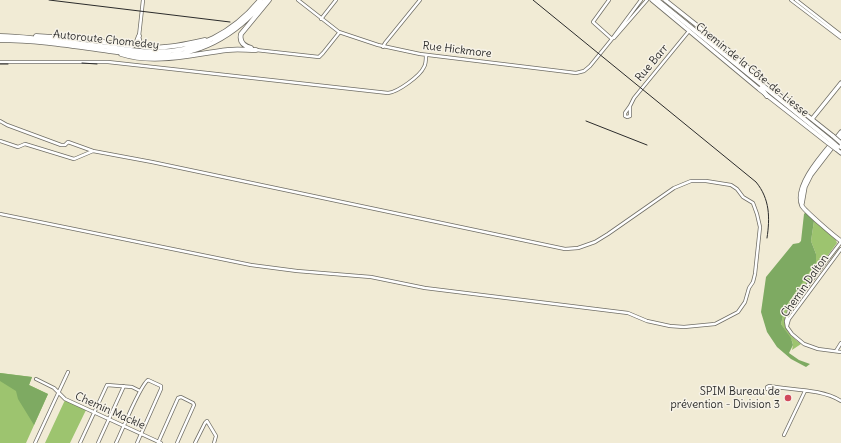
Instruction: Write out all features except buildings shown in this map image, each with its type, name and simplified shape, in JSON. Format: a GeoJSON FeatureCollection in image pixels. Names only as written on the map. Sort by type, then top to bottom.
{"type":"FeatureCollection","features":[{"type":"Feature","properties":{"kind":"highway","name":"Autoroute Chomedey"},"geometry":{"type":"LineString","coordinates":[[0,36],[155,52],[188,48],[215,38],[237,24],[260,0]]}},
{"type":"Feature","properties":{"kind":"highway","name":"Autoroute Chomedey"},"geometry":{"type":"LineString","coordinates":[[0,40],[29,41],[158,56],[183,53],[199,49],[219,40],[248,19],[265,0]]}},
{"type":"Feature","properties":{"kind":"highway"},"geometry":{"type":"LineString","coordinates":[[256,50],[243,45],[240,40],[241,34],[269,0]]}},
{"type":"Feature","properties":{"kind":"highway"},"geometry":{"type":"LineString","coordinates":[[657,0],[830,140]]}},
{"type":"Feature","properties":{"kind":"highway"},"geometry":{"type":"LineString","coordinates":[[660,0],[750,75]]}},
{"type":"Feature","properties":{"kind":"highway"},"geometry":{"type":"LineString","coordinates":[[671,16],[687,25]]}},
{"type":"Feature","properties":{"kind":"highway"},"geometry":{"type":"LineString","coordinates":[[8,36],[70,38],[132,46],[136,44],[139,36]]}},
{"type":"Feature","properties":{"kind":"highway"},"geometry":{"type":"LineString","coordinates":[[139,36],[140,46],[154,47],[180,45],[215,38]]}},
{"type":"Feature","properties":{"kind":"highway"},"geometry":{"type":"LineString","coordinates":[[111,51],[129,57],[156,59],[232,50],[256,50]]}},
{"type":"Feature","properties":{"kind":"highway"},"geometry":{"type":"LineString","coordinates":[[731,53],[767,96]]}},
{"type":"Feature","properties":{"kind":"highway","name":"Chemin de la Côte-de-Liesse"},"geometry":{"type":"LineString","coordinates":[[830,140],[839,146]]}},
{"type":"Feature","properties":{"kind":"main road","name":"Chemin de la Côte-de-Liesse"},"geometry":{"type":"LineString","coordinates":[[652,0],[767,96],[830,140]]}},
{"type":"Feature","properties":{"kind":"main road","name":"Chemin de la Côte-de-Liesse"},"geometry":{"type":"LineString","coordinates":[[665,0],[670,2],[812,120],[830,140]]}},
{"type":"Feature","properties":{"kind":"main road"},"geometry":{"type":"LineString","coordinates":[[812,120],[841,83]]}},
{"type":"Feature","properties":{"kind":"main road"},"geometry":{"type":"LineString","coordinates":[[841,132],[806,178],[800,200],[804,209],[841,242]]}},
{"type":"Feature","properties":{"kind":"main road"},"geometry":{"type":"LineString","coordinates":[[802,204],[805,188],[811,175],[841,136]]}},
{"type":"Feature","properties":{"kind":"main road","name":"Chemin de la Côte-de-Liesse"},"geometry":{"type":"LineString","coordinates":[[839,146],[841,153]]}},
{"type":"Feature","properties":{"kind":"street"},"geometry":{"type":"LineString","coordinates":[[139,36],[143,0]]}},
{"type":"Feature","properties":{"kind":"street","name":"Rue Hickmore"},"geometry":{"type":"LineString","coordinates":[[298,0],[339,32],[384,47],[426,55],[576,73],[584,71],[588,68],[612,39]]}},
{"type":"Feature","properties":{"kind":"street"},"geometry":{"type":"LineString","coordinates":[[321,19],[336,0]]}},
{"type":"Feature","properties":{"kind":"street"},"geometry":{"type":"LineString","coordinates":[[384,47],[385,43],[420,0]]}},
{"type":"Feature","properties":{"kind":"street"},"geometry":{"type":"LineString","coordinates":[[610,0],[594,18],[593,22],[612,39]]}},
{"type":"Feature","properties":{"kind":"street"},"geometry":{"type":"LineString","coordinates":[[612,39],[641,0]]}},
{"type":"Feature","properties":{"kind":"street"},"geometry":{"type":"LineString","coordinates":[[612,39],[648,0]]}},
{"type":"Feature","properties":{"kind":"street"},"geometry":{"type":"LineString","coordinates":[[791,0],[800,3],[841,38]]}},
{"type":"Feature","properties":{"kind":"street"},"geometry":{"type":"LineString","coordinates":[[796,0],[841,35]]}},
{"type":"Feature","properties":{"kind":"street","name":"Rue Barr"},"geometry":{"type":"LineString","coordinates":[[630,106],[635,96],[689,31]]}},
{"type":"Feature","properties":{"kind":"street"},"geometry":{"type":"LineString","coordinates":[[256,50],[319,56],[339,32]]}},
{"type":"Feature","properties":{"kind":"street"},"geometry":{"type":"LineString","coordinates":[[0,62],[108,62],[388,93],[399,89],[419,73],[424,67],[426,55]]}},
{"type":"Feature","properties":{"kind":"street"},"geometry":{"type":"LineString","coordinates":[[0,121],[61,145],[68,142],[93,151],[565,249],[583,247],[601,239],[683,184],[696,181],[719,182],[736,188],[742,197],[751,202],[755,208],[760,232],[755,274],[745,302],[740,310],[714,324],[674,327],[644,321],[628,313],[424,288],[371,277],[297,271],[251,265],[0,214]]}},
{"type":"Feature","properties":{"kind":"street"},"geometry":{"type":"LineString","coordinates":[[0,141],[18,147],[25,144],[74,159],[93,151]]}},
{"type":"Feature","properties":{"kind":"street","name":"Chemin Dalton"},"geometry":{"type":"LineString","coordinates":[[787,327],[786,320],[790,309],[841,242]]}},
{"type":"Feature","properties":{"kind":"street","name":"Chemin Dalton"},"geometry":{"type":"LineString","coordinates":[[787,327],[789,319],[841,249]]}},
{"type":"Feature","properties":{"kind":"street"},"geometry":{"type":"LineString","coordinates":[[787,327],[796,338],[807,345],[818,349],[841,352]]}},
{"type":"Feature","properties":{"kind":"street"},"geometry":{"type":"LineString","coordinates":[[836,351],[841,345]]}},
{"type":"Feature","properties":{"kind":"street"},"geometry":{"type":"LineString","coordinates":[[35,443],[68,372]]}},
{"type":"Feature","properties":{"kind":"street","name":"Chemin Mackle"},"geometry":{"type":"LineString","coordinates":[[36,378],[52,386],[65,400],[159,443]]}},
{"type":"Feature","properties":{"kind":"street"},"geometry":{"type":"LineString","coordinates":[[116,443],[140,391],[147,380],[161,386],[162,389],[137,443]]}},
{"type":"Feature","properties":{"kind":"street"},"geometry":{"type":"LineString","coordinates":[[80,443],[107,385],[132,387],[140,391]]}},
{"type":"Feature","properties":{"kind":"street"},"geometry":{"type":"LineString","coordinates":[[98,443],[124,386]]}},
{"type":"Feature","properties":{"kind":"street"},"geometry":{"type":"LineString","coordinates":[[773,387],[827,394],[841,401]]}},
{"type":"Feature","properties":{"kind":"street"},"geometry":{"type":"LineString","coordinates":[[784,435],[805,391]]}},
{"type":"Feature","properties":{"kind":"street"},"geometry":{"type":"LineString","coordinates":[[159,443],[178,398],[181,397],[192,402],[194,405],[177,443]]}},
{"type":"Feature","properties":{"kind":"street"},"geometry":{"type":"LineString","coordinates":[[195,443],[205,422],[208,422],[216,437],[214,443]]}},
{"type":"Feature","properties":{"kind":"green space"},"geometry":{"type":"Polygon","coordinates":[[[806,212],[835,238],[837,243],[788,309],[785,325],[789,333],[801,344],[792,350],[792,341],[781,324],[785,308],[794,296],[816,254],[811,241],[814,221],[806,212]]]}},
{"type":"Feature","properties":{"kind":"green space"},"geometry":{"type":"Polygon","coordinates":[[[806,212],[814,221],[811,241],[816,254],[816,262],[785,308],[781,324],[791,338],[793,345],[789,353],[799,360],[810,364],[806,367],[791,359],[777,347],[767,332],[761,312],[766,277],[793,244],[801,241],[804,214],[806,212]]]}},
{"type":"Feature","properties":{"kind":"green space"},"geometry":{"type":"Polygon","coordinates":[[[0,373],[32,377],[29,385],[48,394],[26,443],[0,443],[0,373]]]}},
{"type":"Feature","properties":{"kind":"green space"},"geometry":{"type":"Polygon","coordinates":[[[0,373],[32,377],[29,385],[48,394],[34,425],[18,399],[16,391],[0,381],[0,373]]]}},
{"type":"Feature","properties":{"kind":"green space"},"geometry":{"type":"Polygon","coordinates":[[[65,400],[86,410],[70,443],[45,443],[65,400]]]}},
{"type":"Feature","properties":{"kind":"railway"},"geometry":{"type":"LineString","coordinates":[[49,0],[230,22]]}},
{"type":"Feature","properties":{"kind":"railway"},"geometry":{"type":"LineString","coordinates":[[533,0],[756,182],[761,188],[768,209],[769,223],[767,238]]}},
{"type":"Feature","properties":{"kind":"railway"},"geometry":{"type":"LineString","coordinates":[[82,63],[97,64]]}},
{"type":"Feature","properties":{"kind":"railway"},"geometry":{"type":"LineString","coordinates":[[0,64],[8,64]]}},
{"type":"Feature","properties":{"kind":"railway"},"geometry":{"type":"LineString","coordinates":[[586,121],[647,145]]}},
{"type":"Feature","properties":{"kind":"place","name":"SPIM Bureau de prévention - Division 3"},"geometry":{"type":"Point","coordinates":[788,398]}}]}
